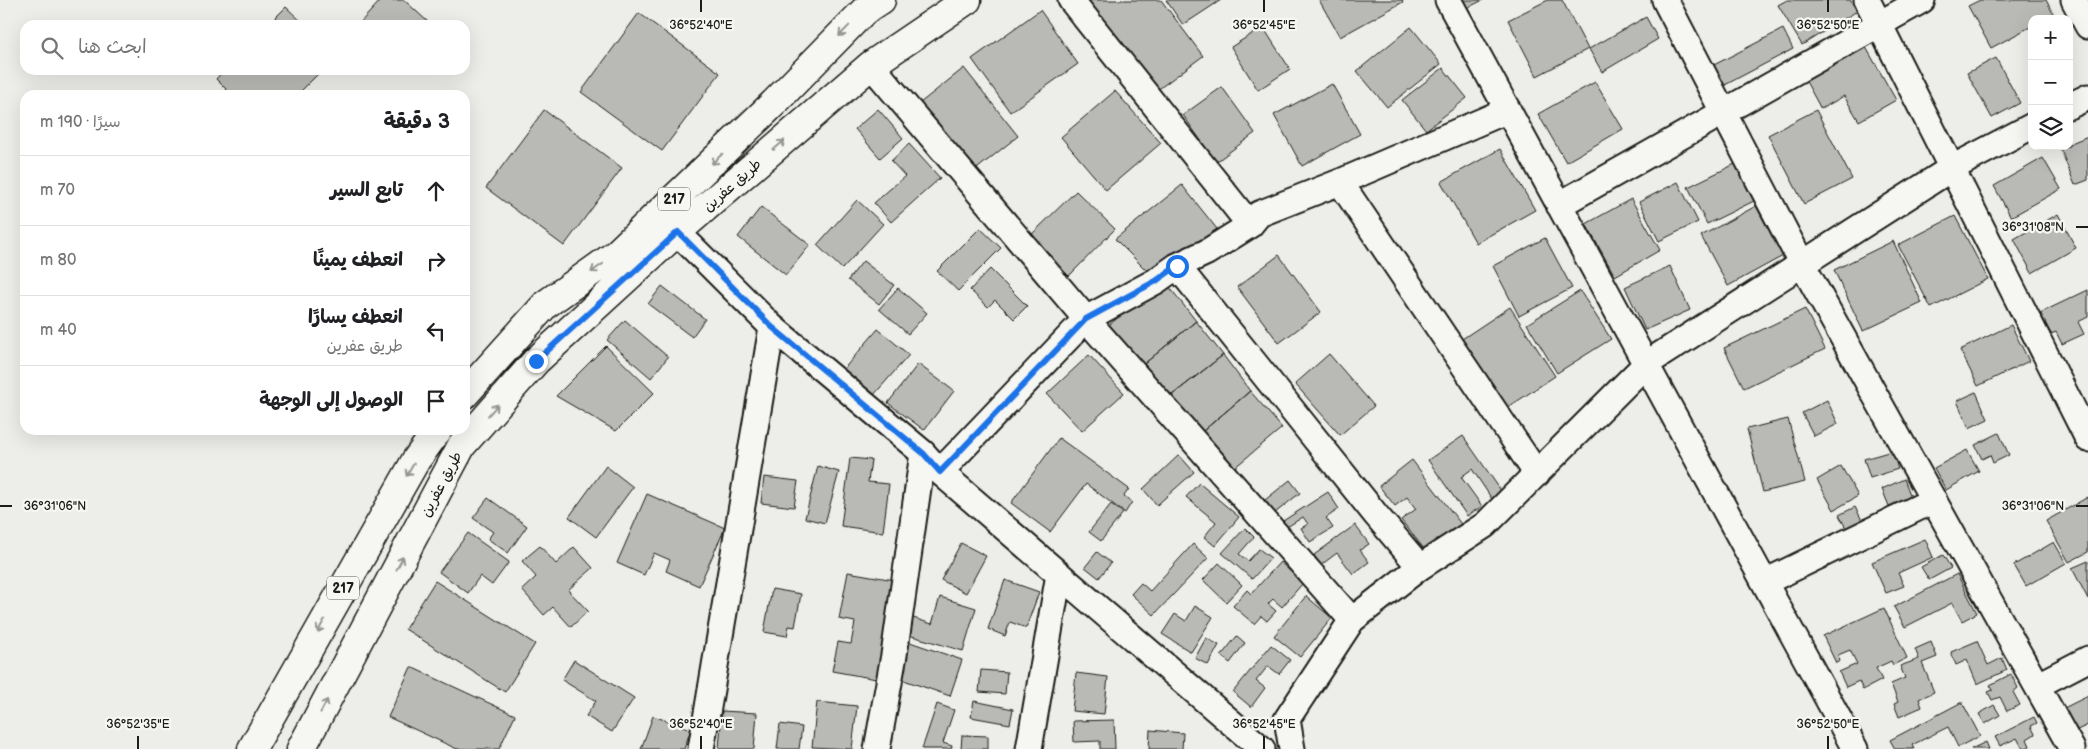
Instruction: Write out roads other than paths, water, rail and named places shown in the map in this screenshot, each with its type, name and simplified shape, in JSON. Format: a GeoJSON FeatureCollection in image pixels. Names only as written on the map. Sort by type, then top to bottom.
{"type":"FeatureCollection","features":[{"type":"Feature","properties":{"kind":"main road","name":"طريق عفرين"},"geometry":{"type":"LineString","coordinates":[[470,388],[546,304],[615,256],[774,103],[864,11],[881,0]]}},
{"type":"Feature","properties":{"kind":"main road","name":"طريق عفرين"},"geometry":{"type":"LineString","coordinates":[[301,749],[462,445],[536,361],[678,232],[871,65],[967,0]]}},
{"type":"Feature","properties":{"kind":"main road","name":"طريق عفرين"},"geometry":{"type":"LineString","coordinates":[[255,748],[416,460],[434,435]]}},
{"type":"Feature","properties":{"kind":"street"},"geometry":{"type":"LineString","coordinates":[[1071,0],[1250,225]]}},
{"type":"Feature","properties":{"kind":"street"},"geometry":{"type":"LineString","coordinates":[[1448,0],[1855,749]]}},
{"type":"Feature","properties":{"kind":"street"},"geometry":{"type":"LineString","coordinates":[[1665,0],[1802,264],[2072,749]]}},
{"type":"Feature","properties":{"kind":"street"},"geometry":{"type":"LineString","coordinates":[[1867,0],[1952,168],[2078,393],[2088,439]]}},
{"type":"Feature","properties":{"kind":"street"},"geometry":{"type":"LineString","coordinates":[[1559,205],[1922,0]]}},
{"type":"Feature","properties":{"kind":"street"},"geometry":{"type":"LineString","coordinates":[[2074,0],[2088,26]]}},
{"type":"Feature","properties":{"kind":"street"},"geometry":{"type":"LineString","coordinates":[[871,65],[1086,319],[1352,620]]}},
{"type":"Feature","properties":{"kind":"street"},"geometry":{"type":"LineString","coordinates":[[2071,105],[2088,97]]}},
{"type":"Feature","properties":{"kind":"street"},"geometry":{"type":"LineString","coordinates":[[940,472],[1086,319],[1156,281],[1177,266],[1207,252],[1250,225],[1259,214],[1340,182],[1508,110]]}},
{"type":"Feature","properties":{"kind":"street"},"geometry":{"type":"LineString","coordinates":[[1292,749],[1287,719],[1352,620],[1420,567],[1485,525],[1646,364],[1952,168],[2028,128]]}},
{"type":"Feature","properties":{"kind":"street"},"geometry":{"type":"LineString","coordinates":[[1340,182],[1538,474]]}},
{"type":"Feature","properties":{"kind":"street"},"geometry":{"type":"LineString","coordinates":[[678,232],[772,327],[923,453],[940,472],[1262,749]]}},
{"type":"Feature","properties":{"kind":"street"},"geometry":{"type":"LineString","coordinates":[[1177,266],[1363,500],[1420,567]]}},
{"type":"Feature","properties":{"kind":"street"},"geometry":{"type":"LineString","coordinates":[[701,749],[772,327]]}},
{"type":"Feature","properties":{"kind":"street"},"geometry":{"type":"LineString","coordinates":[[877,749],[894,655],[923,453]]}},
{"type":"Feature","properties":{"kind":"street"},"geometry":{"type":"LineString","coordinates":[[1765,582],[1934,500]]}},
{"type":"Feature","properties":{"kind":"street"},"geometry":{"type":"LineString","coordinates":[[1029,749],[1059,574]]}},
{"type":"Feature","properties":{"kind":"street"},"geometry":{"type":"LineString","coordinates":[[2038,685],[2088,660]]}}]}
